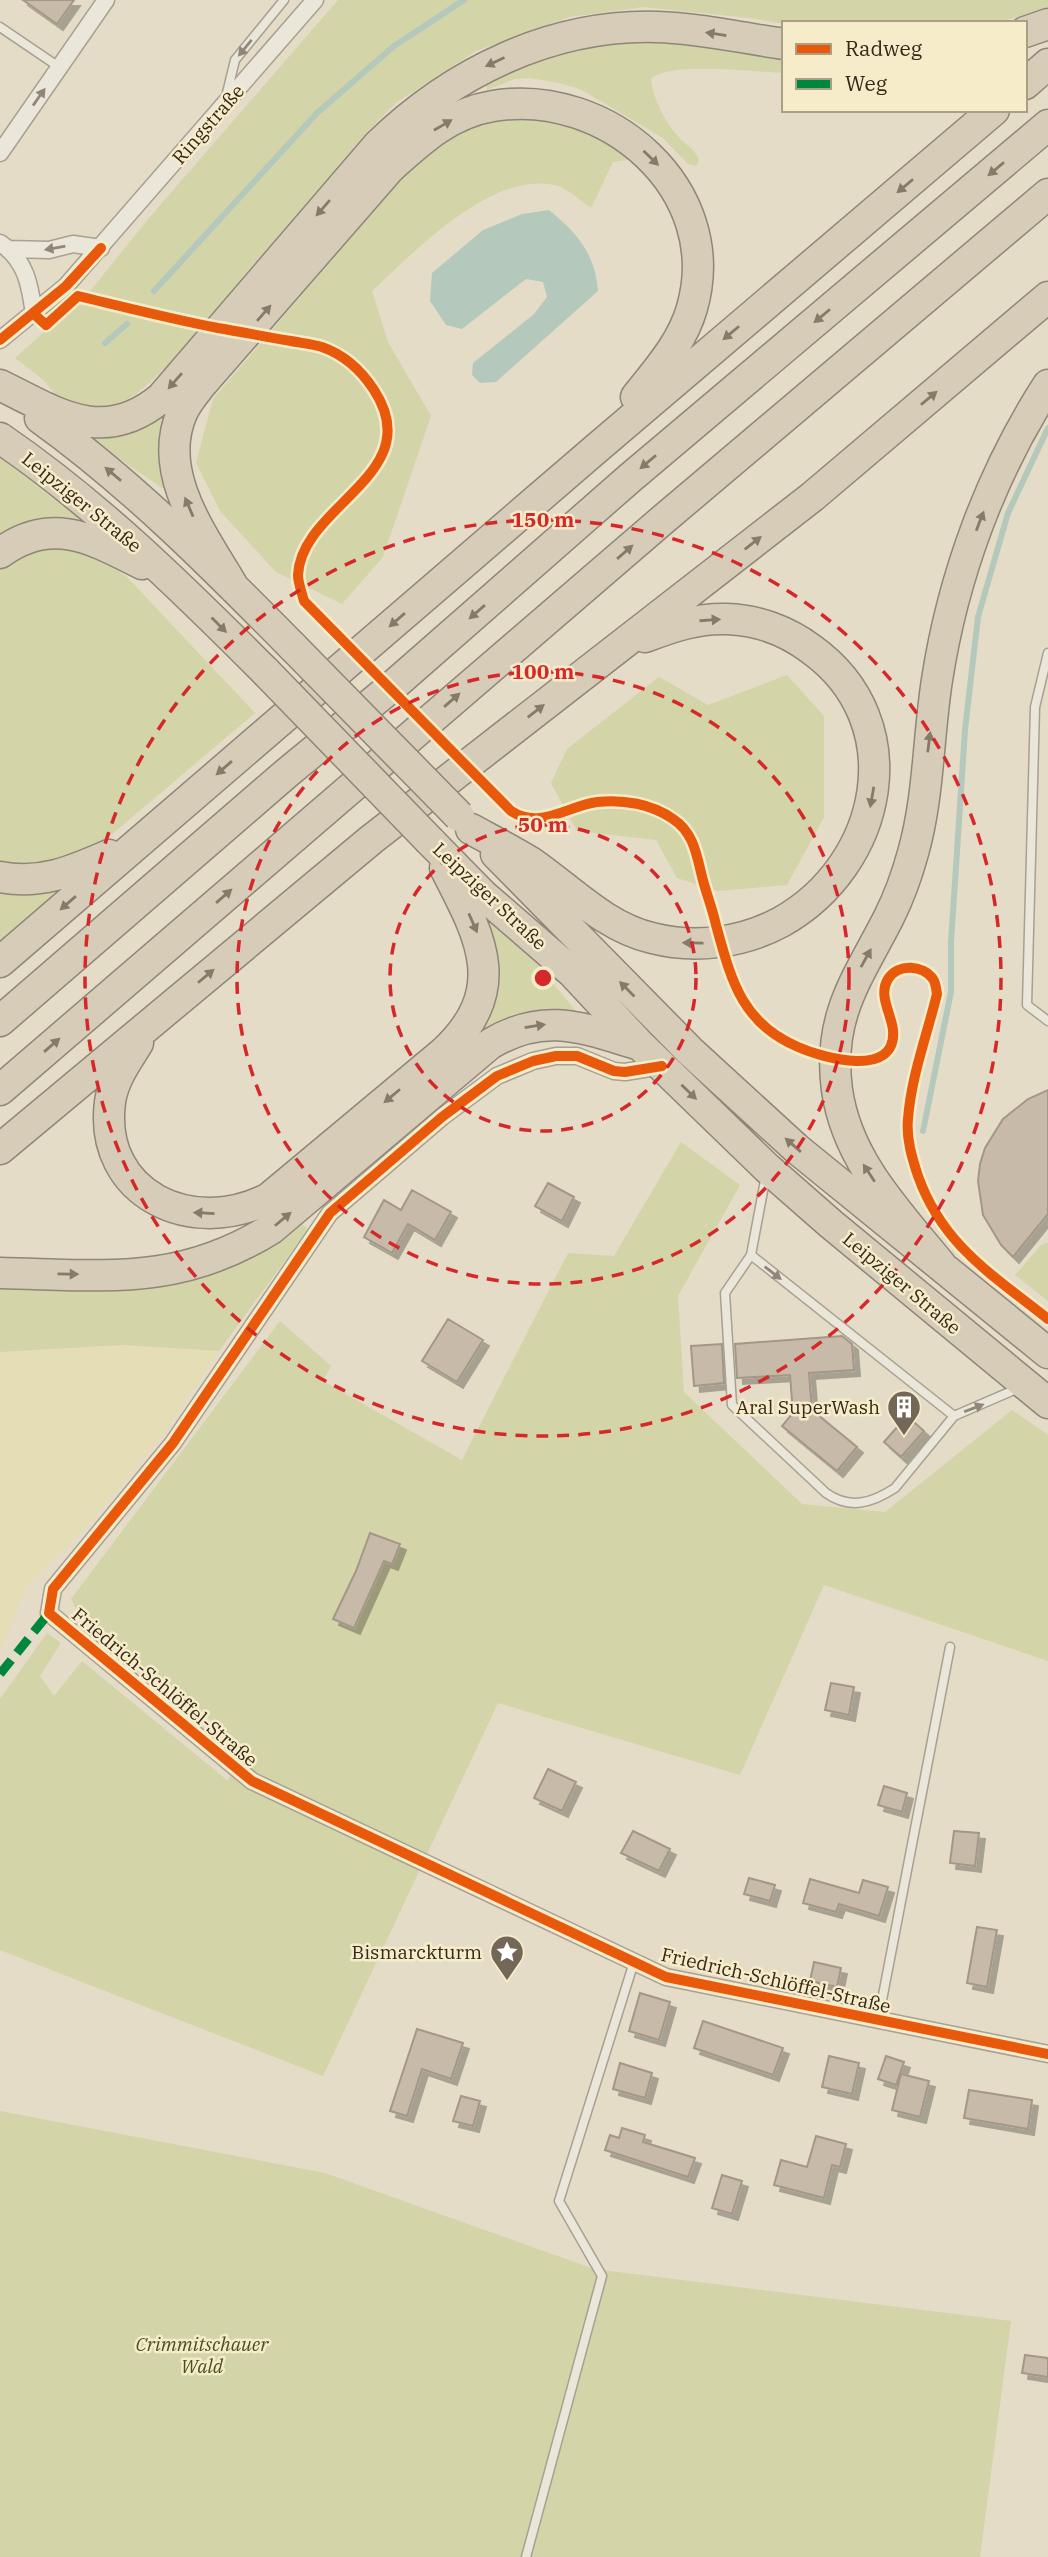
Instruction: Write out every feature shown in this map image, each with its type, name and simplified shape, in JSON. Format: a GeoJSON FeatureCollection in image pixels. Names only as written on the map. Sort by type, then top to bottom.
{"type":"FeatureCollection","features":[{"type":"Feature","properties":{"kind":"highway"},"geometry":{"type":"LineString","coordinates":[[1027,31],[1048,24]]}},
{"type":"Feature","properties":{"kind":"highway"},"geometry":{"type":"LineString","coordinates":[[0,386],[66,417],[81,421],[112,422],[126,419],[150,407],[161,398],[378,145],[400,124],[448,88],[503,58],[562,38],[625,28],[686,29],[782,44]]}},
{"type":"Feature","properties":{"kind":"highway"},"geometry":{"type":"LineString","coordinates":[[1027,82],[1048,64]]}},
{"type":"Feature","properties":{"kind":"highway"},"geometry":{"type":"LineString","coordinates":[[234,588],[191,515],[182,491],[175,466],[175,437],[182,412],[200,386],[390,168],[438,127],[473,111],[514,103],[537,103],[582,114],[603,123],[633,142],[663,170],[675,186],[691,223],[698,264],[697,285],[686,326],[677,345],[597,448]]}},
{"type":"Feature","properties":{"kind":"highway"},"geometry":{"type":"LineString","coordinates":[[0,962],[992,112]]}},
{"type":"Feature","properties":{"kind":"highway"},"geometry":{"type":"LineString","coordinates":[[0,1021],[288,772],[395,684],[630,478],[1048,125]]}},
{"type":"Feature","properties":{"kind":"highway"},"geometry":{"type":"LineString","coordinates":[[0,1090],[666,517],[1048,194]]}},
{"type":"Feature","properties":{"kind":"highway"},"geometry":{"type":"LineString","coordinates":[[0,1149],[372,839],[812,497],[1048,297]]}},
{"type":"Feature","properties":{"kind":"highway"},"geometry":{"type":"LineString","coordinates":[[941,1265],[872,1178],[849,1136],[837,1090],[836,1043],[846,999],[899,895],[914,848],[937,680],[955,597],[967,557],[998,478],[1048,385]]}},
{"type":"Feature","properties":{"kind":"highway","name":"Leipziger Straße"},"geometry":{"type":"LineString","coordinates":[[0,386],[110,471],[163,518],[691,1052],[797,1149],[1048,1353]]}},
{"type":"Feature","properties":{"kind":"highway","name":"Leipziger Straße"},"geometry":{"type":"LineString","coordinates":[[0,438],[85,500],[173,578],[483,895],[573,973],[640,1045],[767,1168],[1037,1394]]}},
{"type":"Feature","properties":{"kind":"highway"},"geometry":{"type":"LineString","coordinates":[[0,553],[23,539],[66,533],[94,540],[173,578]]}},
{"type":"Feature","properties":{"kind":"highway"},"geometry":{"type":"LineString","coordinates":[[465,823],[530,862],[613,924],[652,939],[714,943],[755,934],[801,909],[825,889],[851,855],[868,817],[875,777],[865,718],[846,683],[811,648],[785,633],[748,621],[728,619],[688,622],[622,645]]}},
{"type":"Feature","properties":{"kind":"highway"},"geometry":{"type":"LineString","coordinates":[[153,1020],[123,1066],[111,1099],[111,1134],[123,1167],[133,1181],[152,1197],[191,1212],[207,1214],[239,1211],[269,1198],[444,1052],[462,1034],[475,1012],[484,977],[480,940],[430,841]]}},
{"type":"Feature","properties":{"kind":"highway"},"geometry":{"type":"LineString","coordinates":[[0,877],[29,880],[65,874],[138,842]]}},
{"type":"Feature","properties":{"kind":"highway"},"geometry":{"type":"LineString","coordinates":[[0,1273],[135,1275],[209,1260],[271,1229],[490,1044],[506,1035],[532,1026],[558,1024],[584,1028],[640,1045]]}},
{"type":"Feature","properties":{"kind":"street"},"geometry":{"type":"LineString","coordinates":[[0,153],[106,0]]}},
{"type":"Feature","properties":{"kind":"street","name":"Ringstraße"},"geometry":{"type":"LineString","coordinates":[[0,340],[66,286],[315,0]]}},
{"type":"Feature","properties":{"kind":"street"},"geometry":{"type":"LineString","coordinates":[[5,246],[49,250],[74,244],[101,248]]}},
{"type":"Feature","properties":{"kind":"street"},"geometry":{"type":"LineString","coordinates":[[5,246],[28,276],[34,314]]}},
{"type":"Feature","properties":{"kind":"street","name":"Friedrich-Schlöffel-Straße"},"geometry":{"type":"LineString","coordinates":[[662,1066],[625,1072],[614,1071],[577,1056],[556,1056],[533,1061],[497,1076],[442,1117],[330,1213],[173,1443],[53,1589],[49,1614],[252,1781],[666,1977],[1048,2054]]}},
{"type":"Feature","properties":{"kind":"lane"},"geometry":{"type":"LineString","coordinates":[[224,105],[235,60],[284,0]]}},
{"type":"Feature","properties":{"kind":"lane"},"geometry":{"type":"LineString","coordinates":[[0,27],[60,67]]}},
{"type":"Feature","properties":{"kind":"lane"},"geometry":{"type":"LineString","coordinates":[[1048,653],[1035,707],[1027,1006],[1048,1021]]}},
{"type":"Feature","properties":{"kind":"lane"},"geometry":{"type":"LineString","coordinates":[[767,1168],[751,1255],[725,1293],[732,1405],[826,1493],[844,1503],[858,1504],[883,1496],[895,1488],[954,1416],[993,1401],[1037,1394]]}},
{"type":"Feature","properties":{"kind":"lane"},"geometry":{"type":"LineString","coordinates":[[751,1255],[954,1416]]}},
{"type":"Feature","properties":{"kind":"lane"},"geometry":{"type":"LineString","coordinates":[[878,2021],[950,1647]]}},
{"type":"Feature","properties":{"kind":"lane"},"geometry":{"type":"LineString","coordinates":[[526,2557],[602,2276],[559,2202],[634,1962]]}},
{"type":"Feature","properties":{"kind":"shaded area"},"geometry":{"type":"Polygon","coordinates":[[[549,210],[583,245],[593,266],[598,291],[496,382],[480,383],[472,375],[473,363],[534,314],[547,297],[543,282],[526,279],[462,329],[446,325],[430,301],[432,273],[483,230],[522,214],[549,210]]]}},
{"type":"Feature","properties":{"kind":"shaded area"},"geometry":{"type":"Polygon","coordinates":[[[124,1345],[219,1351],[162,1436],[86,1527],[24,1590],[5,1642],[0,1648],[0,1352],[124,1345]]]}},
{"type":"Feature","properties":{"kind":"green space"},"geometry":{"type":"Polygon","coordinates":[[[338,0],[1048,0],[1048,7],[1004,21],[782,21],[782,24],[643,7],[570,17],[476,51],[397,102],[365,134],[166,367],[141,390],[116,405],[103,408],[89,408],[73,403],[54,393],[42,379],[15,358],[91,290],[149,218],[338,0]]]}},
{"type":"Feature","properties":{"kind":"green space"},"geometry":{"type":"Polygon","coordinates":[[[635,41],[700,44],[782,59],[782,73],[693,69],[675,70],[651,79],[657,101],[672,130],[697,156],[699,160],[696,166],[688,164],[663,138],[580,89],[530,78],[515,79],[487,90],[486,83],[492,79],[545,57],[599,44],[635,41]]]}},
{"type":"Feature","properties":{"kind":"green space"},"geometry":{"type":"Polygon","coordinates":[[[514,116],[551,118],[588,129],[634,159],[613,162],[591,208],[555,185],[531,184],[505,190],[480,202],[432,236],[372,291],[388,342],[431,416],[383,557],[342,604],[276,572],[220,511],[196,463],[213,399],[395,186],[436,148],[478,124],[514,116]]]}},
{"type":"Feature","properties":{"kind":"green space"},"geometry":{"type":"Polygon","coordinates":[[[182,387],[168,492],[86,436],[182,387]]]}},
{"type":"Feature","properties":{"kind":"green space"},"geometry":{"type":"Polygon","coordinates":[[[0,458],[82,520],[28,524],[0,539],[0,458]]]}},
{"type":"Feature","properties":{"kind":"green space"},"geometry":{"type":"Polygon","coordinates":[[[48,545],[90,551],[127,577],[255,713],[84,858],[44,871],[0,867],[0,567],[22,553],[48,545]]]}},
{"type":"Feature","properties":{"kind":"green space"},"geometry":{"type":"Polygon","coordinates":[[[787,675],[824,716],[824,817],[787,885],[718,891],[677,878],[656,840],[577,831],[551,783],[567,749],[659,677],[708,705],[787,675]]]}},
{"type":"Feature","properties":{"kind":"green space"},"geometry":{"type":"Polygon","coordinates":[[[61,886],[66,892],[0,949],[0,889],[23,894],[61,886]]]}},
{"type":"Feature","properties":{"kind":"green space"},"geometry":{"type":"Polygon","coordinates":[[[489,920],[537,964],[580,1016],[467,1041],[483,921],[489,920]]]}},
{"type":"Feature","properties":{"kind":"green space"},"geometry":{"type":"Polygon","coordinates":[[[681,1142],[740,1185],[678,1296],[684,1392],[802,1504],[885,1512],[1012,1410],[1048,1435],[1048,1661],[824,1585],[740,1775],[498,1703],[323,2076],[0,1950],[0,1699],[47,1633],[61,1643],[40,1676],[54,1696],[82,1661],[228,1781],[242,1744],[82,1620],[71,1599],[280,1321],[331,1366],[323,1381],[462,1460],[568,1253],[614,1256],[681,1142]]]}},
{"type":"Feature","properties":{"kind":"green space"},"geometry":{"type":"Polygon","coordinates":[[[301,1223],[308,1229],[219,1351],[124,1345],[0,1352],[0,1286],[146,1290],[234,1266],[301,1223]]]}},
{"type":"Feature","properties":{"kind":"green space"},"geometry":{"type":"Polygon","coordinates":[[[1048,1243],[1048,1301],[1015,1275],[1042,1244],[1048,1243]]]}},
{"type":"Feature","properties":{"kind":"green space","name":"Crimmitschauer Wald"},"geometry":{"type":"Polygon","coordinates":[[[0,2111],[325,2173],[594,2269],[1011,2321],[980,2557],[0,2557],[0,2111]]]}},
{"type":"Feature","properties":{"kind":"building"},"geometry":{"type":"Polygon","coordinates":[[[23,0],[74,0],[57,24],[23,0]]]}},
{"type":"Feature","properties":{"kind":"building"},"geometry":{"type":"Polygon","coordinates":[[[1048,1090],[1048,1214],[1013,1257],[1001,1245],[983,1215],[978,1181],[980,1164],[985,1148],[1003,1119],[1028,1099],[1048,1090]]]}},
{"type":"Feature","properties":{"kind":"building"},"geometry":{"type":"Polygon","coordinates":[[[548,1183],[574,1197],[562,1221],[535,1206],[548,1183]]]}},
{"type":"Feature","properties":{"kind":"building"},"geometry":{"type":"Polygon","coordinates":[[[412,1190],[451,1212],[435,1240],[408,1224],[392,1253],[364,1237],[384,1200],[401,1210],[412,1190]]]}},
{"type":"Feature","properties":{"kind":"building"},"geometry":{"type":"Polygon","coordinates":[[[448,1319],[483,1340],[457,1382],[422,1361],[448,1319]]]}},
{"type":"Feature","properties":{"kind":"building"},"geometry":{"type":"Polygon","coordinates":[[[842,1336],[852,1344],[854,1370],[809,1373],[812,1410],[857,1447],[837,1471],[782,1426],[793,1413],[790,1375],[737,1378],[735,1344],[842,1336]]]}},
{"type":"Feature","properties":{"kind":"building"},"geometry":{"type":"Polygon","coordinates":[[[722,1344],[724,1383],[694,1386],[691,1346],[722,1344]]]}},
{"type":"Feature","properties":{"kind":"building","name":"Aral SuperWash"},"geometry":{"type":"Polygon","coordinates":[[[907,1416],[924,1431],[901,1457],[884,1442],[907,1416]]]}},
{"type":"Feature","properties":{"kind":"building"},"geometry":{"type":"Polygon","coordinates":[[[370,1533],[400,1544],[392,1564],[384,1561],[354,1628],[333,1619],[356,1571],[370,1533]]]}},
{"type":"Feature","properties":{"kind":"building"},"geometry":{"type":"Polygon","coordinates":[[[831,1683],[854,1687],[849,1715],[825,1710],[831,1683]]]}},
{"type":"Feature","properties":{"kind":"building"},"geometry":{"type":"Polygon","coordinates":[[[548,1769],[576,1782],[562,1811],[534,1798],[548,1769]]]}},
{"type":"Feature","properties":{"kind":"building"},"geometry":{"type":"Polygon","coordinates":[[[884,1786],[907,1793],[902,1812],[878,1805],[884,1786]]]}},
{"type":"Feature","properties":{"kind":"building"},"geometry":{"type":"Polygon","coordinates":[[[633,1831],[670,1849],[659,1871],[621,1853],[633,1831]]]}},
{"type":"Feature","properties":{"kind":"building"},"geometry":{"type":"Polygon","coordinates":[[[954,1831],[979,1833],[975,1866],[950,1863],[954,1831]]]}},
{"type":"Feature","properties":{"kind":"building"},"geometry":{"type":"Polygon","coordinates":[[[749,1878],[775,1885],[770,1901],[744,1894],[749,1878]]]}},
{"type":"Feature","properties":{"kind":"building"},"geometry":{"type":"Polygon","coordinates":[[[810,1879],[859,1893],[863,1880],[888,1887],[879,1916],[839,1904],[836,1912],[803,1903],[810,1879]]]}},
{"type":"Feature","properties":{"kind":"building"},"geometry":{"type":"Polygon","coordinates":[[[977,1927],[997,1930],[987,1987],[967,1983],[977,1927]]]}},
{"type":"Feature","properties":{"kind":"building"},"geometry":{"type":"Polygon","coordinates":[[[814,1962],[841,1968],[837,1987],[810,1981],[814,1962]]]}},
{"type":"Feature","properties":{"kind":"building"},"geometry":{"type":"Polygon","coordinates":[[[640,1993],[670,2002],[659,2040],[629,2031],[640,1993]]]}},
{"type":"Feature","properties":{"kind":"building"},"geometry":{"type":"Polygon","coordinates":[[[703,2021],[783,2048],[773,2075],[694,2048],[703,2021]]]}},
{"type":"Feature","properties":{"kind":"building"},"geometry":{"type":"Polygon","coordinates":[[[417,2029],[463,2043],[451,2079],[422,2069],[407,2116],[390,2111],[417,2029]]]}},
{"type":"Feature","properties":{"kind":"building"},"geometry":{"type":"Polygon","coordinates":[[[829,2056],[859,2063],[852,2094],[822,2087],[829,2056]]]}},
{"type":"Feature","properties":{"kind":"building"},"geometry":{"type":"Polygon","coordinates":[[[886,2056],[904,2062],[896,2085],[878,2079],[886,2056]]]}},
{"type":"Feature","properties":{"kind":"building"},"geometry":{"type":"Polygon","coordinates":[[[620,2063],[652,2073],[645,2098],[613,2089],[620,2063]]]}},
{"type":"Feature","properties":{"kind":"building"},"geometry":{"type":"Polygon","coordinates":[[[901,2074],[929,2081],[920,2117],[892,2110],[901,2074]]]}},
{"type":"Feature","properties":{"kind":"building"},"geometry":{"type":"Polygon","coordinates":[[[969,2090],[1032,2100],[1028,2129],[964,2118],[969,2090]]]}},
{"type":"Feature","properties":{"kind":"building"},"geometry":{"type":"Polygon","coordinates":[[[461,2096],[480,2101],[473,2126],[453,2121],[461,2096]]]}},
{"type":"Feature","properties":{"kind":"building"},"geometry":{"type":"Polygon","coordinates":[[[622,2128],[645,2135],[643,2142],[695,2158],[688,2177],[605,2150],[610,2135],[619,2138],[622,2128]]]}},
{"type":"Feature","properties":{"kind":"building"},"geometry":{"type":"Polygon","coordinates":[[[816,2136],[846,2144],[840,2167],[832,2165],[824,2198],[774,2185],[781,2160],[807,2167],[816,2136]]]}},
{"type":"Feature","properties":{"kind":"building"},"geometry":{"type":"Polygon","coordinates":[[[722,2175],[742,2181],[732,2214],[712,2208],[722,2175]]]}},
{"type":"Feature","properties":{"kind":"building"},"geometry":{"type":"Polygon","coordinates":[[[1025,2355],[1048,2358],[1048,2377],[1022,2373],[1025,2355]]]}},
{"type":"Feature","properties":{"kind":"waterway"},"geometry":{"type":"LineString","coordinates":[[154,291],[317,113],[394,46],[464,0]]}},
{"type":"Feature","properties":{"kind":"waterway"},"geometry":{"type":"LineString","coordinates":[[105,343],[127,324]]}},
{"type":"Feature","properties":{"kind":"waterway"},"geometry":{"type":"LineString","coordinates":[[923,1131],[951,992],[951,942],[965,730],[978,617],[1008,513],[1048,428]]}},
{"type":"Feature","properties":{"kind":"marked path"},"geometry":{"type":"LineString","coordinates":[[0,1674],[49,1613]]}},
{"type":"Feature","properties":{"kind":"cycle path"},"geometry":{"type":"LineString","coordinates":[[0,340],[66,286],[101,248]]}},
{"type":"Feature","properties":{"kind":"cycle path"},"geometry":{"type":"LineString","coordinates":[[34,314],[46,325],[78,296],[200,324],[318,346],[338,354],[358,370],[374,390],[387,419],[386,444],[375,467],[319,528],[304,550],[298,575],[304,601],[511,811],[522,816],[543,818],[586,804],[617,801],[647,806],[681,825],[694,848],[721,945],[741,997],[763,1025],[779,1037],[809,1051],[840,1059],[871,1060],[883,1055],[891,1045],[893,1030],[884,991],[888,979],[904,968],[929,974],[935,982],[937,994],[916,1072],[908,1126],[910,1148],[918,1176],[941,1222],[956,1240],[989,1273],[1048,1319]]}},
{"type":"Feature","properties":{"kind":"cycle path"},"geometry":{"type":"LineString","coordinates":[[662,1066],[625,1072],[614,1071],[577,1056],[556,1056],[533,1061],[497,1076],[442,1117],[330,1213],[173,1443],[53,1589],[49,1613],[252,1781],[666,1977],[1048,2054]]}},
{"type":"Feature","properties":{"kind":"place","name":"Aral SuperWash"},"geometry":{"type":"Point","coordinates":[904,1437]}},
{"type":"Feature","properties":{"kind":"place","name":"Bismarckturm"},"geometry":{"type":"Point","coordinates":[507,1982]}}]}
